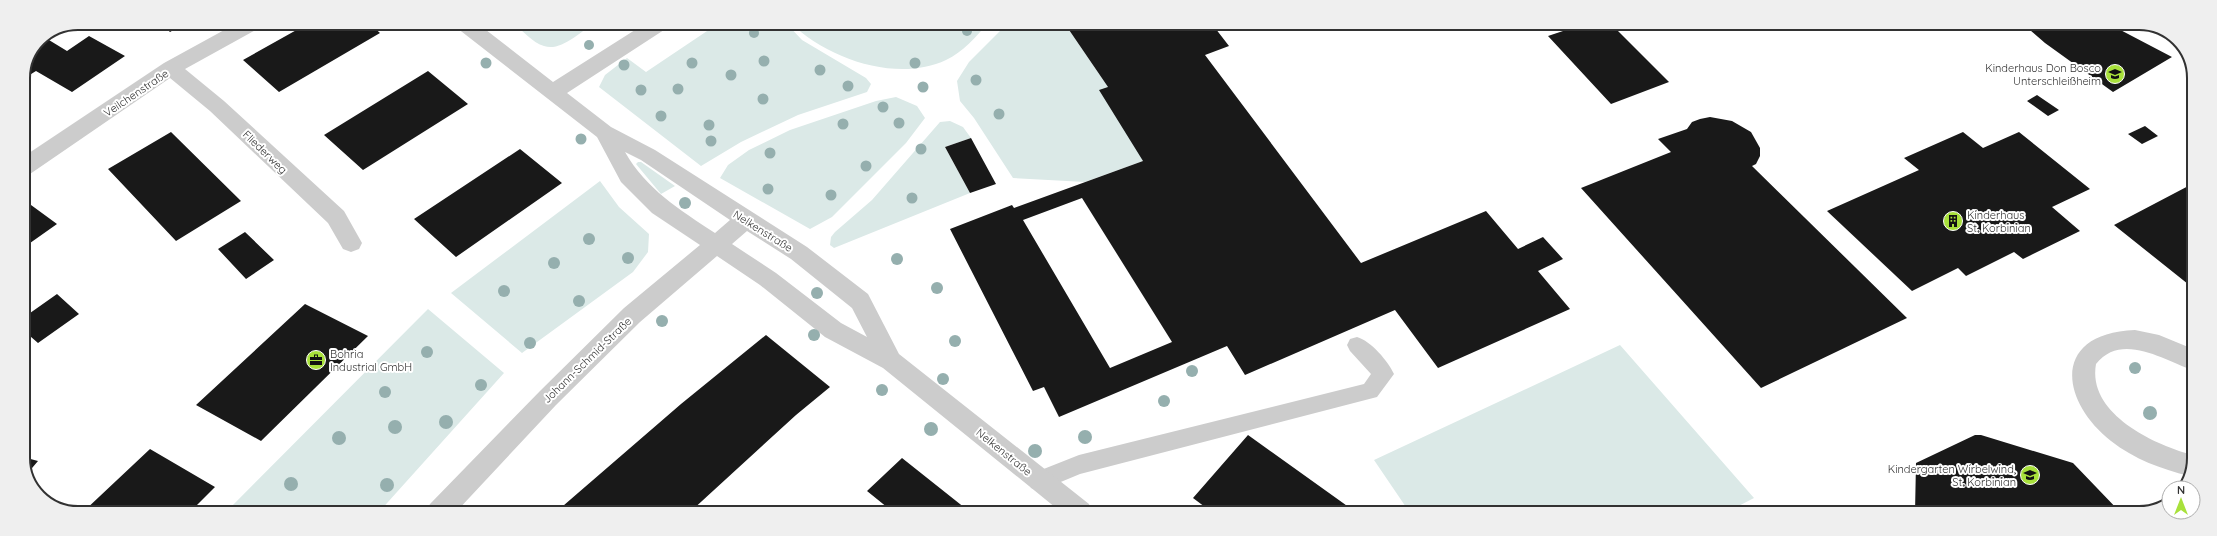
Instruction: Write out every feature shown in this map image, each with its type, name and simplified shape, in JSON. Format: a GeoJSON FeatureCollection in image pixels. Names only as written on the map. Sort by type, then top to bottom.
{"type":"FeatureCollection","features":[{"type":"Feature","properties":{"kind":"street","name":"Veilchenstraße"},"geometry":{"type":"LineString","coordinates":[[30,163],[171,68],[239,30]]}},
{"type":"Feature","properties":{"kind":"street","name":"Nelkenstraße"},"geometry":{"type":"LineString","coordinates":[[473,30],[604,132],[648,155],[745,220],[799,253],[860,301],[891,361]]}},
{"type":"Feature","properties":{"kind":"street"},"geometry":{"type":"LineString","coordinates":[[553,92],[649,30]]}},
{"type":"Feature","properties":{"kind":"street","name":"Fliederweg"},"geometry":{"type":"LineString","coordinates":[[171,68],[217,106],[336,217],[351,243]]}},
{"type":"Feature","properties":{"kind":"street","name":"Nelkenstraße"},"geometry":{"type":"LineString","coordinates":[[604,132],[628,176],[659,207],[714,246],[768,279],[833,330],[891,361],[1072,506]]}},
{"type":"Feature","properties":{"kind":"street","name":"Johann-Schmid-Straße"},"geometry":{"type":"LineString","coordinates":[[445,506],[548,398],[632,315],[745,220]]}},
{"type":"Feature","properties":{"kind":"street"},"geometry":{"type":"LineString","coordinates":[[2186,464],[2164,459],[2136,446],[2112,427],[2094,406],[2084,384],[2084,365],[2093,351],[2110,342],[2132,340],[2156,343],[2187,357]]}},
{"type":"Feature","properties":{"kind":"lane"},"geometry":{"type":"LineString","coordinates":[[1039,481],[1079,465],[1370,391],[1384,374],[1357,345]]}},
{"type":"Feature","properties":{"kind":"shaded area"},"geometry":{"type":"Polygon","coordinates":[[[521,30],[585,30],[563,44],[550,47],[536,42],[521,30]]]}},
{"type":"Feature","properties":{"kind":"shaded area"},"geometry":{"type":"Polygon","coordinates":[[[709,30],[793,30],[802,40],[866,78],[871,84],[867,92],[798,115],[741,142],[701,166],[599,87],[605,75],[627,58],[646,72],[709,30]]]}},
{"type":"Feature","properties":{"kind":"shaded area"},"geometry":{"type":"Polygon","coordinates":[[[799,30],[982,30],[969,44],[952,57],[927,66],[907,69],[885,68],[864,64],[843,57],[806,36],[799,30]]]}},
{"type":"Feature","properties":{"kind":"shaded area"},"geometry":{"type":"Polygon","coordinates":[[[1001,30],[1069,30],[1108,87],[1143,161],[1085,182],[1013,178],[974,118],[960,101],[957,81],[969,62],[1001,30]]]}},
{"type":"Feature","properties":{"kind":"shaded area"},"geometry":{"type":"Polygon","coordinates":[[[896,97],[917,106],[925,118],[906,143],[832,217],[810,229],[720,178],[728,165],[749,150],[790,130],[876,101],[896,97]]]}},
{"type":"Feature","properties":{"kind":"shaded area"},"geometry":{"type":"Polygon","coordinates":[[[950,121],[963,127],[971,138],[945,147],[970,193],[834,248],[830,245],[831,237],[835,232],[872,200],[940,122],[950,121]]]}},
{"type":"Feature","properties":{"kind":"shaded area"},"geometry":{"type":"Polygon","coordinates":[[[641,162],[675,186],[661,194],[636,164],[641,162]]]}},
{"type":"Feature","properties":{"kind":"shaded area"},"geometry":{"type":"Polygon","coordinates":[[[600,181],[619,207],[649,234],[648,252],[633,272],[522,353],[451,293],[600,181]]]}},
{"type":"Feature","properties":{"kind":"shaded area"},"geometry":{"type":"Polygon","coordinates":[[[428,309],[504,373],[384,506],[232,506],[428,309]]]}},
{"type":"Feature","properties":{"kind":"shaded area"},"geometry":{"type":"Polygon","coordinates":[[[1620,345],[1754,498],[1739,506],[1405,506],[1374,460],[1620,345]]]}},
{"type":"Feature","properties":{"kind":"building"},"geometry":{"type":"Polygon","coordinates":[[[297,30],[377,30],[380,33],[279,92],[243,60],[297,30]]]}},
{"type":"Feature","properties":{"kind":"building"},"geometry":{"type":"Polygon","coordinates":[[[1069,30],[1217,30],[1229,46],[1205,55],[1361,263],[1486,211],[1518,249],[1543,237],[1563,259],[1538,271],[1570,309],[1438,368],[1395,310],[1245,375],[1227,346],[1059,417],[1044,387],[1033,391],[950,229],[1012,205],[1014,208],[1143,161],[1099,90],[1108,87],[1069,30]],[[1082,198],[1023,220],[1110,368],[1172,342],[1082,198]]]}},
{"type":"Feature","properties":{"kind":"building"},"geometry":{"type":"Polygon","coordinates":[[[1566,30],[1617,30],[1669,82],[1611,104],[1548,36],[1566,30]]]}},
{"type":"Feature","properties":{"kind":"building","name":"Kinderhaus Don Bosco Unterschleißheim"},"geometry":{"type":"Polygon","coordinates":[[[2030,30],[2120,30],[2172,57],[2113,92],[2045,43],[2030,30]]]}},
{"type":"Feature","properties":{"kind":"building"},"geometry":{"type":"Polygon","coordinates":[[[89,36],[125,56],[72,92],[36,71],[30,74],[31,68],[38,51],[49,40],[67,51],[89,36]]]}},
{"type":"Feature","properties":{"kind":"building"},"geometry":{"type":"Polygon","coordinates":[[[428,71],[468,104],[363,170],[324,135],[428,71]]]}},
{"type":"Feature","properties":{"kind":"building"},"geometry":{"type":"Polygon","coordinates":[[[2037,95],[2059,110],[2048,116],[2027,101],[2037,95]]]}},
{"type":"Feature","properties":{"kind":"building"},"geometry":{"type":"Polygon","coordinates":[[[1710,117],[1732,121],[1751,132],[1760,148],[1760,156],[1756,164],[1752,166],[1907,318],[1761,388],[1581,188],[1671,152],[1658,139],[1687,129],[1692,122],[1710,117]]]}},
{"type":"Feature","properties":{"kind":"building"},"geometry":{"type":"Polygon","coordinates":[[[2145,126],[2158,136],[2142,144],[2128,134],[2145,126]]]}},
{"type":"Feature","properties":{"kind":"building"},"geometry":{"type":"Polygon","coordinates":[[[171,132],[241,201],[176,241],[108,169],[171,132]]]}},
{"type":"Feature","properties":{"kind":"building","name":"Kinderhaus St. Korbinian"},"geometry":{"type":"Polygon","coordinates":[[[1963,132],[1983,148],[2019,132],[2090,189],[2052,207],[2080,231],[2023,259],[2014,252],[1966,276],[1958,268],[1912,291],[1827,211],[1919,170],[1904,158],[1963,132]]]}},
{"type":"Feature","properties":{"kind":"building"},"geometry":{"type":"Polygon","coordinates":[[[971,138],[996,184],[970,193],[945,147],[971,138]]]}},
{"type":"Feature","properties":{"kind":"building"},"geometry":{"type":"Polygon","coordinates":[[[520,149],[562,183],[456,257],[414,219],[520,149]]]}},
{"type":"Feature","properties":{"kind":"building"},"geometry":{"type":"Polygon","coordinates":[[[2187,187],[2187,283],[2114,225],[2187,187]]]}},
{"type":"Feature","properties":{"kind":"building"},"geometry":{"type":"Polygon","coordinates":[[[30,206],[57,224],[30,243],[30,206]]]}},
{"type":"Feature","properties":{"kind":"building"},"geometry":{"type":"Polygon","coordinates":[[[245,232],[274,260],[246,279],[218,249],[245,232]]]}},
{"type":"Feature","properties":{"kind":"building"},"geometry":{"type":"Polygon","coordinates":[[[57,294],[79,314],[38,343],[30,336],[30,313],[57,294]]]}},
{"type":"Feature","properties":{"kind":"building"},"geometry":{"type":"Polygon","coordinates":[[[305,304],[368,336],[261,441],[196,405],[305,304]]]}},
{"type":"Feature","properties":{"kind":"building"},"geometry":{"type":"Polygon","coordinates":[[[766,335],[830,387],[796,415],[697,506],[563,506],[681,404],[766,335]]]}},
{"type":"Feature","properties":{"kind":"building"},"geometry":{"type":"Polygon","coordinates":[[[1248,435],[1347,506],[1204,506],[1193,498],[1248,435]]]}},
{"type":"Feature","properties":{"kind":"building"},"geometry":{"type":"Polygon","coordinates":[[[1975,435],[1981,435],[2073,463],[2114,506],[1915,506],[1916,463],[1975,435]]]}},
{"type":"Feature","properties":{"kind":"building"},"geometry":{"type":"Polygon","coordinates":[[[150,449],[215,487],[196,506],[89,506],[150,449]]]}},
{"type":"Feature","properties":{"kind":"building"},"geometry":{"type":"Polygon","coordinates":[[[902,458],[962,506],[886,506],[867,491],[902,458]]]}},
{"type":"Feature","properties":{"kind":"building"},"geometry":{"type":"Polygon","coordinates":[[[30,459],[38,461],[31,469],[30,459]]]}},
{"type":"Feature","properties":{"kind":"place","name":"Kinderhaus Don Bosco Unterschleißheim"},"geometry":{"type":"Point","coordinates":[2115,74]}},
{"type":"Feature","properties":{"kind":"place","name":"Kinderhaus St. Korbinian"},"geometry":{"type":"Point","coordinates":[1953,221]}},
{"type":"Feature","properties":{"kind":"place","name":"Bohria Industrial GmbH"},"geometry":{"type":"Point","coordinates":[316,360]}},
{"type":"Feature","properties":{"kind":"place","name":"Kindergarten Wirbelwind, St. Korbinian"},"geometry":{"type":"Point","coordinates":[2030,475]}}]}
